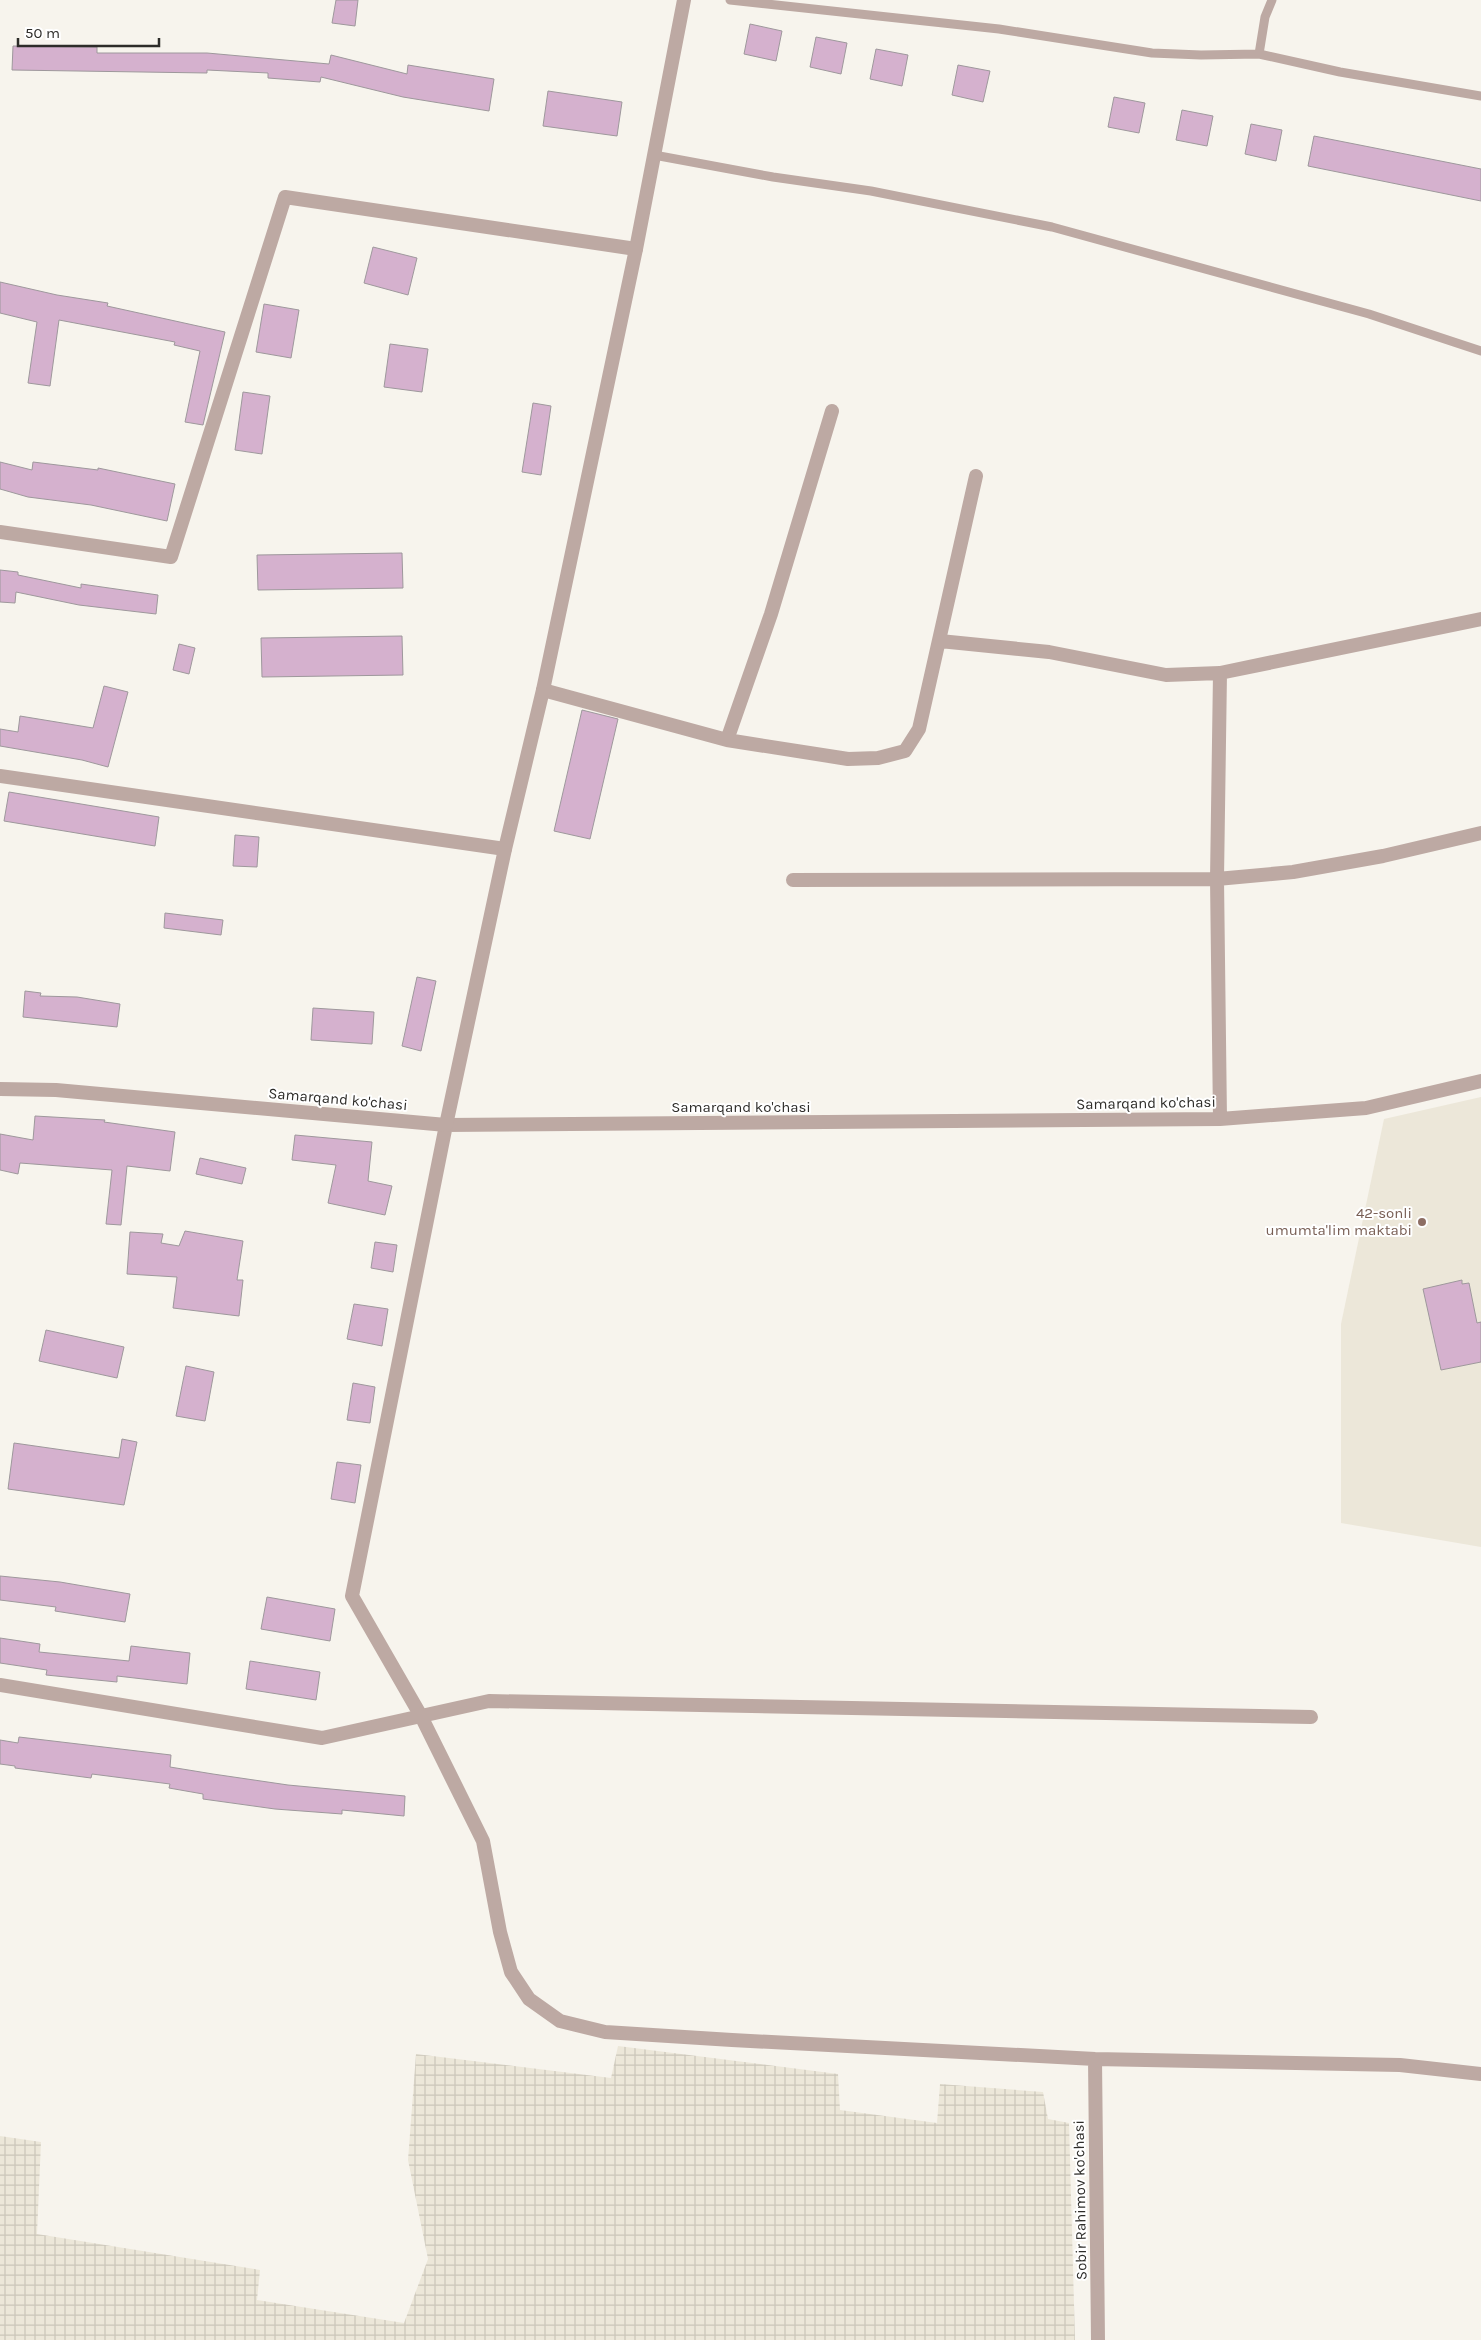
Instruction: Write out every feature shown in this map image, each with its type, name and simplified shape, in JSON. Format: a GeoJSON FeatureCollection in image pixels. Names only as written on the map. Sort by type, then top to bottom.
{"type":"FeatureCollection","features":[{"type":"Feature","properties":{"kind":"street"},"geometry":{"type":"LineString","coordinates":[[684,0],[636,250],[543,690],[505,849],[446,1125],[352,1596],[421,1716],[483,1841],[500,1932],[511,1972],[529,1999],[560,2021],[605,2032],[660,2036],[1095,2059],[1400,2066],[1481,2074]]}},
{"type":"Feature","properties":{"kind":"street"},"geometry":{"type":"LineString","coordinates":[[0,532],[171,557],[285,197],[636,250]]}},
{"type":"Feature","properties":{"kind":"street"},"geometry":{"type":"LineString","coordinates":[[727,740],[771,614],[832,411]]}},
{"type":"Feature","properties":{"kind":"street"},"geometry":{"type":"LineString","coordinates":[[543,690],[727,740],[848,759],[878,758],[905,751],[919,728],[976,476]]}},
{"type":"Feature","properties":{"kind":"street"},"geometry":{"type":"LineString","coordinates":[[940,641],[1049,652],[1166,675],[1220,673],[1481,619]]}},
{"type":"Feature","properties":{"kind":"street"},"geometry":{"type":"LineString","coordinates":[[1220,673],[1217,879],[1220,1119]]}},
{"type":"Feature","properties":{"kind":"street"},"geometry":{"type":"LineString","coordinates":[[0,776],[505,849]]}},
{"type":"Feature","properties":{"kind":"street"},"geometry":{"type":"LineString","coordinates":[[793,880],[1217,879],[1293,872],[1383,856],[1481,833]]}},
{"type":"Feature","properties":{"kind":"street","name":"Samarqand ko'chasi"},"geometry":{"type":"LineString","coordinates":[[0,1089],[56,1090],[446,1125],[1220,1119],[1366,1108],[1481,1081]]}},
{"type":"Feature","properties":{"kind":"street"},"geometry":{"type":"LineString","coordinates":[[0,1684],[322,1738],[489,1701],[1311,1717]]}},
{"type":"Feature","properties":{"kind":"street","name":"Sobir Rahimov ko'chasi"},"geometry":{"type":"LineString","coordinates":[[1095,2059],[1098,2340]]}},
{"type":"Feature","properties":{"kind":"lane"},"geometry":{"type":"LineString","coordinates":[[730,0],[999,29],[1152,53],[1201,55],[1259,54],[1340,72],[1481,96]]}},
{"type":"Feature","properties":{"kind":"lane"},"geometry":{"type":"LineString","coordinates":[[1259,54],[1265,17],[1272,0]]}},
{"type":"Feature","properties":{"kind":"lane"},"geometry":{"type":"LineString","coordinates":[[654,155],[773,177],[871,191],[1052,227],[1350,309],[1481,351]]}},
{"type":"Feature","properties":{"kind":"shaded area","name":"42-sonli umumta'lim maktabi"},"geometry":{"type":"Polygon","coordinates":[[[1481,1097],[1481,1547],[1341,1523],[1341,1324],[1384,1119],[1481,1097]]]}},
{"type":"Feature","properties":{"kind":"shaded area"},"geometry":{"type":"Polygon","coordinates":[[[618,2046],[838,2074],[840,2110],[937,2123],[940,2084],[1043,2092],[1048,2119],[1069,2123],[1075,2340],[0,2340],[0,2136],[41,2142],[37,2234],[260,2270],[257,2300],[404,2323],[428,2259],[408,2160],[416,2054],[611,2078],[618,2046]]]}},
{"type":"Feature","properties":{"kind":"building"},"geometry":{"type":"Polygon","coordinates":[[[336,0],[358,0],[355,26],[332,23],[336,0]]]}},
{"type":"Feature","properties":{"kind":"building"},"geometry":{"type":"Polygon","coordinates":[[[750,24],[782,31],[776,61],[744,54],[750,24]]]}},
{"type":"Feature","properties":{"kind":"building"},"geometry":{"type":"Polygon","coordinates":[[[816,37],[847,43],[841,74],[810,67],[816,37]]]}},
{"type":"Feature","properties":{"kind":"building"},"geometry":{"type":"Polygon","coordinates":[[[13,46],[97,47],[97,53],[207,53],[329,64],[331,55],[407,74],[408,65],[494,79],[489,111],[403,97],[321,77],[320,82],[268,78],[268,73],[207,70],[207,73],[12,70],[13,46]]]}},
{"type":"Feature","properties":{"kind":"building"},"geometry":{"type":"Polygon","coordinates":[[[876,49],[908,55],[902,86],[870,79],[876,49]]]}},
{"type":"Feature","properties":{"kind":"building"},"geometry":{"type":"Polygon","coordinates":[[[958,65],[990,71],[983,102],[952,95],[958,65]]]}},
{"type":"Feature","properties":{"kind":"building"},"geometry":{"type":"Polygon","coordinates":[[[548,91],[622,102],[617,136],[543,126],[548,91]]]}},
{"type":"Feature","properties":{"kind":"building"},"geometry":{"type":"Polygon","coordinates":[[[1114,97],[1145,103],[1139,133],[1108,127],[1114,97]]]}},
{"type":"Feature","properties":{"kind":"building"},"geometry":{"type":"Polygon","coordinates":[[[1182,110],[1213,116],[1207,146],[1176,140],[1182,110]]]}},
{"type":"Feature","properties":{"kind":"building"},"geometry":{"type":"Polygon","coordinates":[[[1251,124],[1282,130],[1276,161],[1245,154],[1251,124]]]}},
{"type":"Feature","properties":{"kind":"building"},"geometry":{"type":"Polygon","coordinates":[[[1314,136],[1481,169],[1481,201],[1308,166],[1314,136]]]}},
{"type":"Feature","properties":{"kind":"building"},"geometry":{"type":"Polygon","coordinates":[[[373,247],[417,258],[408,295],[364,283],[373,247]]]}},
{"type":"Feature","properties":{"kind":"building"},"geometry":{"type":"Polygon","coordinates":[[[0,282],[57,295],[108,303],[107,306],[225,332],[203,425],[185,422],[200,351],[174,345],[175,342],[59,320],[50,386],[28,383],[37,322],[0,313],[0,282]]]}},
{"type":"Feature","properties":{"kind":"building"},"geometry":{"type":"Polygon","coordinates":[[[264,304],[299,310],[291,358],[256,352],[264,304]]]}},
{"type":"Feature","properties":{"kind":"building"},"geometry":{"type":"Polygon","coordinates":[[[390,344],[428,349],[422,392],[384,387],[390,344]]]}},
{"type":"Feature","properties":{"kind":"building"},"geometry":{"type":"Polygon","coordinates":[[[243,392],[270,396],[262,454],[235,450],[243,392]]]}},
{"type":"Feature","properties":{"kind":"building"},"geometry":{"type":"Polygon","coordinates":[[[533,403],[551,406],[541,475],[522,472],[533,403]]]}},
{"type":"Feature","properties":{"kind":"building"},"geometry":{"type":"Polygon","coordinates":[[[0,462],[32,470],[33,462],[98,470],[98,468],[175,484],[167,521],[91,505],[28,497],[0,489],[0,462]]]}},
{"type":"Feature","properties":{"kind":"building"},"geometry":{"type":"Polygon","coordinates":[[[402,553],[403,588],[258,590],[257,555],[402,553]]]}},
{"type":"Feature","properties":{"kind":"building"},"geometry":{"type":"Polygon","coordinates":[[[0,570],[18,572],[18,575],[81,588],[81,584],[158,595],[156,614],[79,605],[16,592],[15,603],[0,602],[0,570]]]}},
{"type":"Feature","properties":{"kind":"building"},"geometry":{"type":"Polygon","coordinates":[[[402,636],[403,675],[262,677],[261,638],[402,636]]]}},
{"type":"Feature","properties":{"kind":"building"},"geometry":{"type":"Polygon","coordinates":[[[179,644],[195,648],[189,674],[173,670],[179,644]]]}},
{"type":"Feature","properties":{"kind":"building"},"geometry":{"type":"Polygon","coordinates":[[[104,686],[128,692],[108,767],[82,760],[0,746],[0,729],[18,732],[20,716],[93,728],[104,686]]]}},
{"type":"Feature","properties":{"kind":"building"},"geometry":{"type":"Polygon","coordinates":[[[582,710],[618,719],[590,839],[554,831],[582,710]]]}},
{"type":"Feature","properties":{"kind":"building"},"geometry":{"type":"Polygon","coordinates":[[[9,792],[159,817],[155,846],[4,821],[9,792]]]}},
{"type":"Feature","properties":{"kind":"building"},"geometry":{"type":"Polygon","coordinates":[[[235,835],[259,837],[257,867],[233,866],[235,835]]]}},
{"type":"Feature","properties":{"kind":"building"},"geometry":{"type":"Polygon","coordinates":[[[165,913],[223,920],[221,935],[164,928],[165,913]]]}},
{"type":"Feature","properties":{"kind":"building"},"geometry":{"type":"Polygon","coordinates":[[[417,977],[436,981],[421,1051],[402,1046],[417,977]]]}},
{"type":"Feature","properties":{"kind":"building"},"geometry":{"type":"Polygon","coordinates":[[[25,991],[41,993],[40,996],[77,997],[120,1004],[117,1027],[23,1017],[25,991]]]}},
{"type":"Feature","properties":{"kind":"building"},"geometry":{"type":"Polygon","coordinates":[[[313,1008],[374,1012],[372,1044],[311,1040],[313,1008]]]}},
{"type":"Feature","properties":{"kind":"building"},"geometry":{"type":"Polygon","coordinates":[[[35,1116],[105,1120],[104,1122],[175,1132],[170,1171],[127,1166],[121,1225],[106,1224],[112,1170],[20,1163],[18,1174],[0,1170],[0,1134],[33,1140],[35,1116]]]}},
{"type":"Feature","properties":{"kind":"building"},"geometry":{"type":"Polygon","coordinates":[[[295,1135],[372,1142],[368,1181],[392,1186],[385,1215],[328,1203],[336,1165],[292,1160],[295,1135]]]}},
{"type":"Feature","properties":{"kind":"building"},"geometry":{"type":"Polygon","coordinates":[[[200,1158],[246,1168],[242,1184],[196,1174],[200,1158]]]}},
{"type":"Feature","properties":{"kind":"building"},"geometry":{"type":"Polygon","coordinates":[[[185,1231],[243,1241],[237,1280],[243,1280],[239,1316],[173,1308],[177,1277],[127,1274],[130,1232],[163,1234],[161,1243],[179,1246],[185,1231]]]}},
{"type":"Feature","properties":{"kind":"building"},"geometry":{"type":"Polygon","coordinates":[[[375,1242],[397,1245],[393,1272],[371,1268],[375,1242]]]}},
{"type":"Feature","properties":{"kind":"building"},"geometry":{"type":"Polygon","coordinates":[[[1462,1280],[1462,1284],[1469,1283],[1477,1323],[1481,1322],[1481,1362],[1441,1370],[1423,1289],[1462,1280]]]}},
{"type":"Feature","properties":{"kind":"building"},"geometry":{"type":"Polygon","coordinates":[[[354,1304],[388,1309],[382,1346],[347,1339],[354,1304]]]}},
{"type":"Feature","properties":{"kind":"building"},"geometry":{"type":"Polygon","coordinates":[[[46,1330],[124,1347],[117,1378],[39,1361],[46,1330]]]}},
{"type":"Feature","properties":{"kind":"building"},"geometry":{"type":"Polygon","coordinates":[[[186,1366],[214,1372],[205,1421],[176,1416],[186,1366]]]}},
{"type":"Feature","properties":{"kind":"building"},"geometry":{"type":"Polygon","coordinates":[[[353,1383],[375,1387],[370,1423],[347,1420],[353,1383]]]}},
{"type":"Feature","properties":{"kind":"building"},"geometry":{"type":"Polygon","coordinates":[[[122,1439],[137,1442],[124,1505],[8,1489],[14,1443],[119,1458],[122,1439]]]}},
{"type":"Feature","properties":{"kind":"building"},"geometry":{"type":"Polygon","coordinates":[[[337,1462],[361,1465],[355,1503],[331,1499],[337,1462]]]}},
{"type":"Feature","properties":{"kind":"building"},"geometry":{"type":"Polygon","coordinates":[[[0,1576],[60,1582],[130,1594],[125,1622],[55,1611],[56,1607],[0,1600],[0,1576]]]}},
{"type":"Feature","properties":{"kind":"building"},"geometry":{"type":"Polygon","coordinates":[[[267,1597],[335,1609],[330,1641],[261,1629],[267,1597]]]}},
{"type":"Feature","properties":{"kind":"building"},"geometry":{"type":"Polygon","coordinates":[[[0,1638],[40,1644],[39,1652],[129,1661],[131,1646],[190,1653],[187,1684],[117,1676],[117,1682],[46,1675],[47,1670],[0,1663],[0,1638]]]}},
{"type":"Feature","properties":{"kind":"building"},"geometry":{"type":"Polygon","coordinates":[[[250,1661],[320,1672],[316,1700],[246,1689],[250,1661]]]}},
{"type":"Feature","properties":{"kind":"building"},"geometry":{"type":"Polygon","coordinates":[[[19,1737],[171,1755],[170,1767],[213,1774],[288,1785],[405,1796],[404,1816],[342,1810],[342,1814],[275,1809],[203,1799],[203,1794],[169,1788],[170,1784],[92,1774],[91,1778],[15,1768],[15,1766],[0,1764],[0,1740],[18,1743],[19,1737]]]}},
{"type":"Feature","properties":{"kind":"place","name":"42-sonli umumta'lim maktabi"},"geometry":{"type":"Point","coordinates":[1422,1222]}}]}
